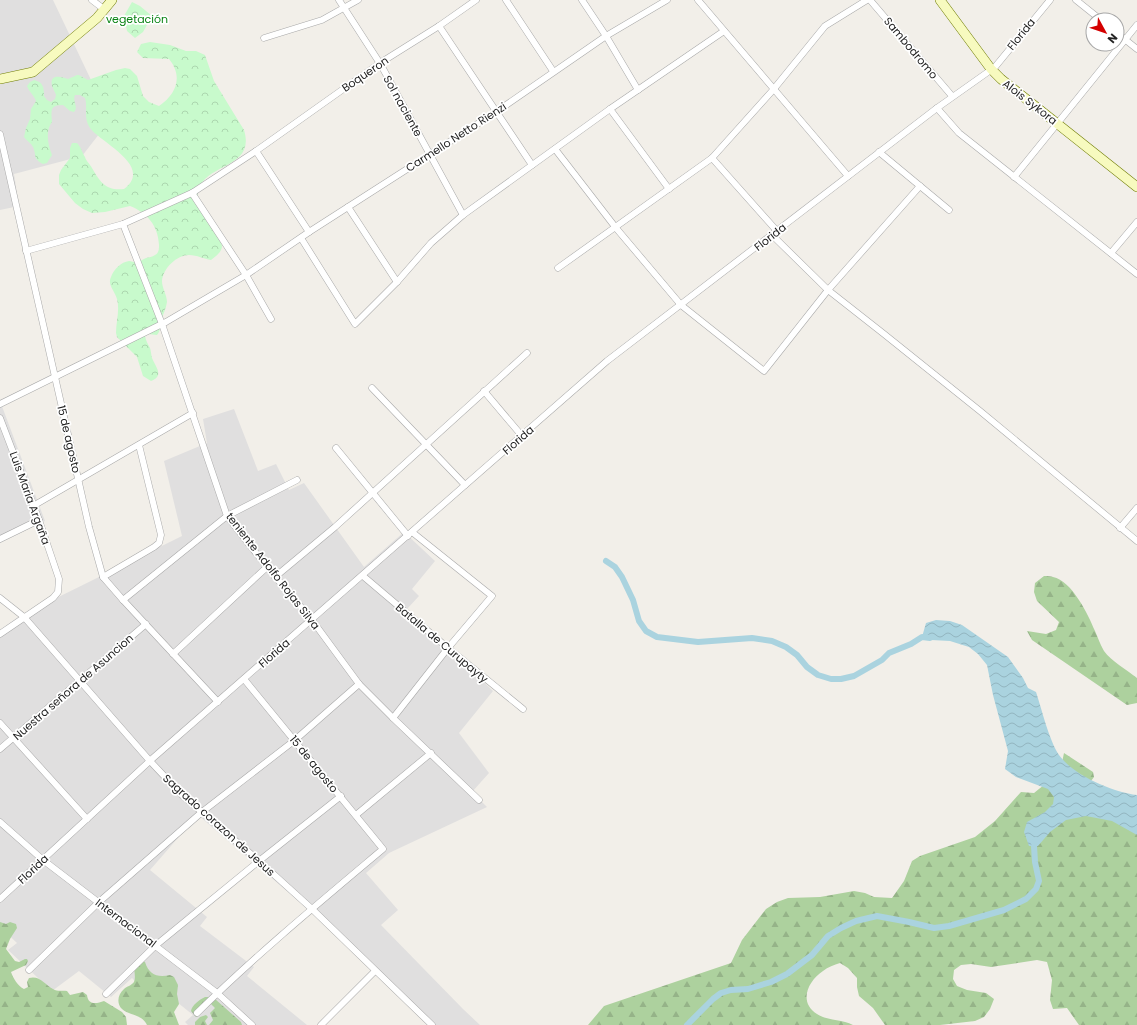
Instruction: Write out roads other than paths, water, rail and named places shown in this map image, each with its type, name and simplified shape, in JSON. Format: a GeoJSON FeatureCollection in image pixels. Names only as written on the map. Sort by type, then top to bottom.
{"type":"FeatureCollection","features":[{"type":"Feature","properties":{"kind":"street"},"geometry":{"type":"LineString","coordinates":[[92,0],[105,10]]}},
{"type":"Feature","properties":{"kind":"street"},"geometry":{"type":"LineString","coordinates":[[0,79],[33,72],[97,18],[112,0]]}},
{"type":"Feature","properties":{"kind":"street","name":"Sol naciente"},"geometry":{"type":"LineString","coordinates":[[339,0],[380,63],[463,215]]}},
{"type":"Feature","properties":{"kind":"street"},"geometry":{"type":"LineString","coordinates":[[264,38],[322,20],[358,0]]}},
{"type":"Feature","properties":{"kind":"street","name":"Boqueron"},"geometry":{"type":"LineString","coordinates":[[26,251],[123,224],[194,192],[256,151],[380,63],[439,26],[476,0]]}},
{"type":"Feature","properties":{"kind":"street"},"geometry":{"type":"LineString","coordinates":[[506,0],[553,71]]}},
{"type":"Feature","properties":{"kind":"street"},"geometry":{"type":"LineString","coordinates":[[582,0],[606,36],[638,90]]}},
{"type":"Feature","properties":{"kind":"street","name":"Carmello Netto Rienzi"},"geometry":{"type":"LineString","coordinates":[[0,404],[162,324],[246,275],[309,232],[496,112],[553,71],[606,36],[667,0]]}},
{"type":"Feature","properties":{"kind":"street"},"geometry":{"type":"LineString","coordinates":[[698,0],[773,90],[848,176]]}},
{"type":"Feature","properties":{"kind":"street"},"geometry":{"type":"LineString","coordinates":[[558,268],[712,158],[773,90],[826,26],[867,0]]}},
{"type":"Feature","properties":{"kind":"street","name":"Sambodromo"},"geometry":{"type":"LineString","coordinates":[[870,0],[952,96]]}},
{"type":"Feature","properties":{"kind":"street","name":"Alois Sykora"},"geometry":{"type":"LineString","coordinates":[[940,0],[991,69],[1001,79],[1137,187]]}},
{"type":"Feature","properties":{"kind":"street","name":"Florida"},"geometry":{"type":"LineString","coordinates":[[0,899],[150,761],[607,361],[952,96],[995,66],[1050,0]]}},
{"type":"Feature","properties":{"kind":"street"},"geometry":{"type":"LineString","coordinates":[[1076,0],[1091,12]]}},
{"type":"Feature","properties":{"kind":"street"},"geometry":{"type":"LineString","coordinates":[[1137,25],[1125,40],[1137,50]]}},
{"type":"Feature","properties":{"kind":"street"},"geometry":{"type":"LineString","coordinates":[[439,26],[532,165]]}},
{"type":"Feature","properties":{"kind":"street"},"geometry":{"type":"LineString","coordinates":[[300,238],[355,324],[397,282],[431,243],[463,215],[610,109],[724,31]]}},
{"type":"Feature","properties":{"kind":"street"},"geometry":{"type":"LineString","coordinates":[[1014,177],[1115,52]]}},
{"type":"Feature","properties":{"kind":"street"},"geometry":{"type":"LineString","coordinates":[[937,108],[959,132],[1137,274]]}},
{"type":"Feature","properties":{"kind":"street"},"geometry":{"type":"LineString","coordinates":[[610,109],[669,189]]}},
{"type":"Feature","properties":{"kind":"street","name":"15 de agosto"},"geometry":{"type":"LineString","coordinates":[[0,134],[2,154],[26,251],[89,527],[103,577],[122,600],[218,702]]}},
{"type":"Feature","properties":{"kind":"street"},"geometry":{"type":"LineString","coordinates":[[555,149],[616,228],[681,305],[764,371],[828,290],[920,186]]}},
{"type":"Feature","properties":{"kind":"street"},"geometry":{"type":"LineString","coordinates":[[256,151],[309,232]]}},
{"type":"Feature","properties":{"kind":"street"},"geometry":{"type":"LineString","coordinates":[[879,152],[949,210]]}},
{"type":"Feature","properties":{"kind":"street"},"geometry":{"type":"LineString","coordinates":[[712,158],[774,233],[828,290],[950,387],[1137,542]]}},
{"type":"Feature","properties":{"kind":"street"},"geometry":{"type":"LineString","coordinates":[[194,192],[192,193],[246,275],[271,319]]}},
{"type":"Feature","properties":{"kind":"street"},"geometry":{"type":"LineString","coordinates":[[348,207],[397,282]]}},
{"type":"Feature","properties":{"kind":"street"},"geometry":{"type":"LineString","coordinates":[[1111,253],[1137,222]]}},
{"type":"Feature","properties":{"kind":"street","name":"teniente Adolfo Rojas Silva"},"geometry":{"type":"LineString","coordinates":[[123,224],[162,324],[227,516],[275,577],[312,620],[359,684],[479,800]]}},
{"type":"Feature","properties":{"kind":"street"},"geometry":{"type":"LineString","coordinates":[[275,577],[335,527],[527,353]]}},
{"type":"Feature","properties":{"kind":"street"},"geometry":{"type":"LineString","coordinates":[[372,388],[465,485]]}},
{"type":"Feature","properties":{"kind":"street"},"geometry":{"type":"LineString","coordinates":[[484,391],[522,436]]}},
{"type":"Feature","properties":{"kind":"street"},"geometry":{"type":"LineString","coordinates":[[33,506],[193,413]]}},
{"type":"Feature","properties":{"kind":"street","name":"Luis Maria Argaña"},"geometry":{"type":"LineString","coordinates":[[0,418],[39,520],[59,579],[58,592],[53,598],[24,618]]}},
{"type":"Feature","properties":{"kind":"street"},"geometry":{"type":"LineString","coordinates":[[103,577],[154,547],[158,543],[161,535],[139,445]]}},
{"type":"Feature","properties":{"kind":"street"},"geometry":{"type":"LineString","coordinates":[[336,448],[373,493],[410,534],[492,596],[448,648],[393,718]]}},
{"type":"Feature","properties":{"kind":"street"},"geometry":{"type":"LineString","coordinates":[[122,600],[227,516],[297,480]]}},
{"type":"Feature","properties":{"kind":"street"},"geometry":{"type":"LineString","coordinates":[[1120,528],[1137,508]]}},
{"type":"Feature","properties":{"kind":"street"},"geometry":{"type":"LineString","coordinates":[[0,539],[39,520]]}},
{"type":"Feature","properties":{"kind":"street"},"geometry":{"type":"LineString","coordinates":[[173,654],[267,567]]}},
{"type":"Feature","properties":{"kind":"street","name":"Batalla de Curupayty"},"geometry":{"type":"LineString","coordinates":[[362,576],[523,710]]}},
{"type":"Feature","properties":{"kind":"street","name":"Sagrado corazon de Jesus"},"geometry":{"type":"LineString","coordinates":[[0,598],[24,618],[79,682],[182,795],[259,860],[432,1025]]}},
{"type":"Feature","properties":{"kind":"street"},"geometry":{"type":"LineString","coordinates":[[0,634],[24,618]]}},
{"type":"Feature","properties":{"kind":"street","name":"Nuestra señora de Asuncion"},"geometry":{"type":"LineString","coordinates":[[0,749],[146,624]]}},
{"type":"Feature","properties":{"kind":"street","name":"15 de agosto"},"geometry":{"type":"LineString","coordinates":[[244,679],[383,849],[312,909]]}},
{"type":"Feature","properties":{"kind":"street"},"geometry":{"type":"LineString","coordinates":[[29,970],[99,902],[202,812],[295,740],[359,684]]}},
{"type":"Feature","properties":{"kind":"street"},"geometry":{"type":"LineString","coordinates":[[0,723],[87,819]]}},
{"type":"Feature","properties":{"kind":"street"},"geometry":{"type":"LineString","coordinates":[[356,815],[431,753]]}},
{"type":"Feature","properties":{"kind":"street"},"geometry":{"type":"LineString","coordinates":[[106,994],[155,946],[259,860],[341,796]]}},
{"type":"Feature","properties":{"kind":"street","name":"Internacional"},"geometry":{"type":"LineString","coordinates":[[0,822],[43,860],[217,993],[252,1025]]}},
{"type":"Feature","properties":{"kind":"street"},"geometry":{"type":"LineString","coordinates":[[196,1013],[312,909]]}},
{"type":"Feature","properties":{"kind":"street"},"geometry":{"type":"LineString","coordinates":[[321,1025],[375,971]]}},
{"type":"Feature","properties":{"kind":"water"},"geometry":{"type":"Polygon","coordinates":[[[936,620],[950,621],[962,625],[1008,657],[1023,678],[1028,688],[1036,692],[1055,749],[1066,763],[1084,776],[1106,787],[1137,795],[1137,835],[1112,821],[1086,816],[1066,820],[1050,832],[1038,846],[1029,846],[1024,832],[1027,822],[1045,812],[1053,804],[1054,797],[1048,789],[1016,777],[1005,769],[1008,751],[993,695],[987,665],[978,654],[969,647],[950,641],[931,640],[922,637],[926,623],[936,620]]]}},
{"type":"Feature","properties":{"kind":"waterway"},"geometry":{"type":"LineString","coordinates":[[606,561],[615,567],[622,577],[633,600],[639,621],[646,631],[657,637],[698,642],[752,638],[772,641],[786,647],[797,655],[807,667],[818,675],[831,679],[841,679],[854,676],[882,660],[889,653],[911,644],[922,637],[930,638]]}},
{"type":"Feature","properties":{"kind":"waterway"},"geometry":{"type":"LineString","coordinates":[[687,1025],[721,993],[731,990],[748,989],[771,982],[787,974],[812,955],[828,936],[856,921],[877,916],[934,928],[949,926],[1004,910],[1026,899],[1036,889],[1039,881],[1035,862],[1034,846],[1036,840]]}},
{"type":"Feature","properties":{"kind":"park label","name":"vegetación"},"geometry":{"type":"Point","coordinates":[137,19]}}]}
